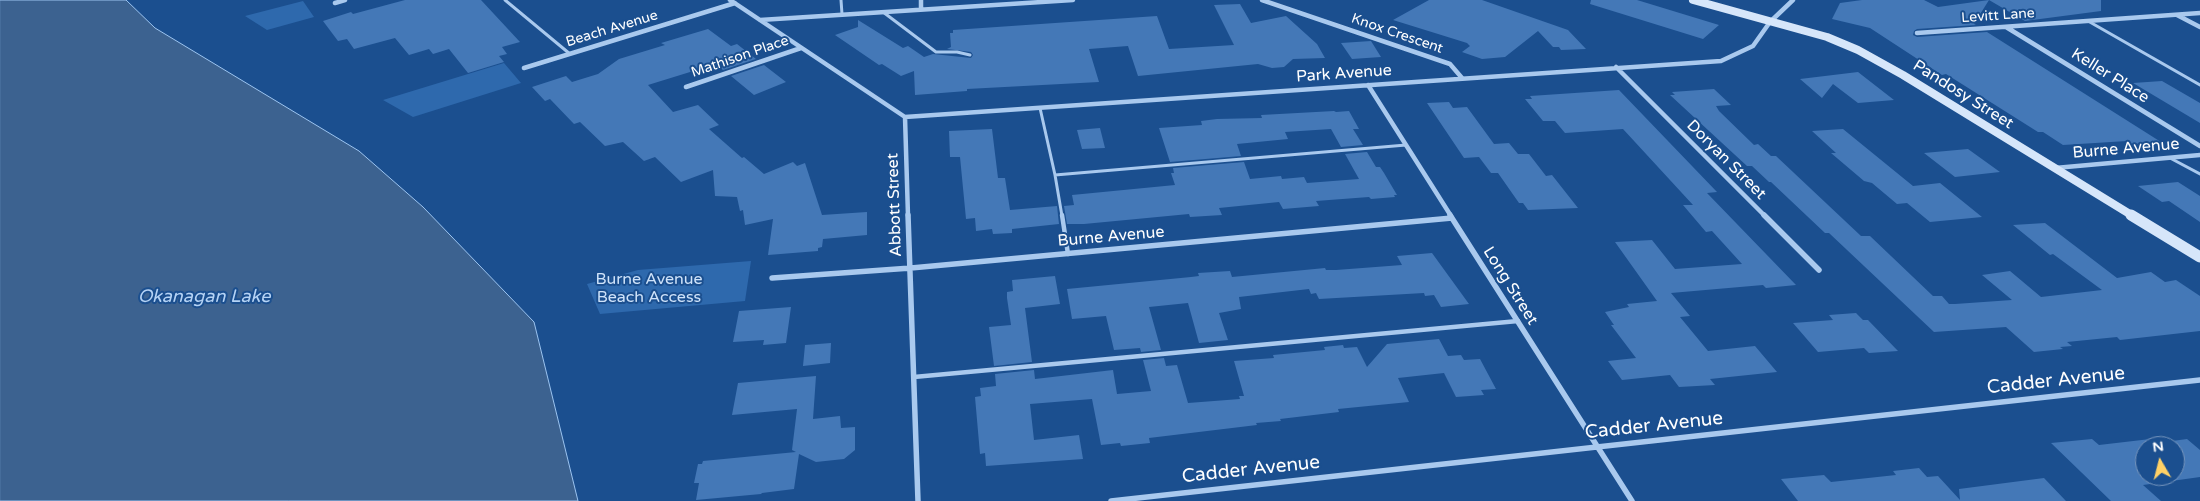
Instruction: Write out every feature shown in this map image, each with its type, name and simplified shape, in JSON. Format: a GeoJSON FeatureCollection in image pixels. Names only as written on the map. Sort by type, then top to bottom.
{"type":"FeatureCollection","features":[{"type":"Feature","properties":{"kind":"main road","name":"Pandosy Street"},"geometry":{"type":"LineString","coordinates":[[1693,0],[1811,32],[1858,50],[2200,256]]}},
{"type":"Feature","properties":{"kind":"street"},"geometry":{"type":"LineString","coordinates":[[334,3],[345,0]]}},
{"type":"Feature","properties":{"kind":"street"},"geometry":{"type":"LineString","coordinates":[[921,0],[921,9]]}},
{"type":"Feature","properties":{"kind":"street"},"geometry":{"type":"LineString","coordinates":[[760,20],[1073,0]]}},
{"type":"Feature","properties":{"kind":"street","name":"Knox Crescent"},"geometry":{"type":"LineString","coordinates":[[1262,0],[1450,64],[1462,78]]}},
{"type":"Feature","properties":{"kind":"street","name":"Park Avenue"},"geometry":{"type":"LineString","coordinates":[[904,117],[1721,61],[1753,46],[1770,22],[1793,0]]}},
{"type":"Feature","properties":{"kind":"street"},"geometry":{"type":"LineString","coordinates":[[732,2],[904,117]]}},
{"type":"Feature","properties":{"kind":"street","name":"Beach Avenue"},"geometry":{"type":"LineString","coordinates":[[524,68],[732,2]]}},
{"type":"Feature","properties":{"kind":"street","name":"Levitt Lane"},"geometry":{"type":"LineString","coordinates":[[1916,33],[2200,13]]}},
{"type":"Feature","properties":{"kind":"street"},"geometry":{"type":"LineString","coordinates":[[2176,15],[2200,27]]}},
{"type":"Feature","properties":{"kind":"street","name":"Keller Place"},"geometry":{"type":"LineString","coordinates":[[2006,26],[2200,146]]}},
{"type":"Feature","properties":{"kind":"street","name":"Mathison Place"},"geometry":{"type":"LineString","coordinates":[[686,87],[801,48]]}},
{"type":"Feature","properties":{"kind":"street","name":"Doryan Street"},"geometry":{"type":"LineString","coordinates":[[1616,67],[1819,270]]}},
{"type":"Feature","properties":{"kind":"street","name":"Long Street"},"geometry":{"type":"LineString","coordinates":[[1368,85],[1632,501]]}},
{"type":"Feature","properties":{"kind":"street","name":"Abbott Street"},"geometry":{"type":"LineString","coordinates":[[904,117],[918,501]]}},
{"type":"Feature","properties":{"kind":"street","name":"Burne Avenue"},"geometry":{"type":"LineString","coordinates":[[2054,168],[2200,155]]}},
{"type":"Feature","properties":{"kind":"street","name":"Burne Avenue"},"geometry":{"type":"LineString","coordinates":[[772,278],[910,268],[1452,218]]}},
{"type":"Feature","properties":{"kind":"street","name":"Cadder Avenue"},"geometry":{"type":"LineString","coordinates":[[1110,501],[2200,380]]}},
{"type":"Feature","properties":{"kind":"lane"},"geometry":{"type":"LineString","coordinates":[[504,0],[570,54]]}},
{"type":"Feature","properties":{"kind":"lane"},"geometry":{"type":"LineString","coordinates":[[841,0],[842,14]]}},
{"type":"Feature","properties":{"kind":"lane"},"geometry":{"type":"LineString","coordinates":[[883,12],[936,52],[970,54]]}},
{"type":"Feature","properties":{"kind":"lane"},"geometry":{"type":"LineString","coordinates":[[2088,21],[2200,85]]}},
{"type":"Feature","properties":{"kind":"lane"},"geometry":{"type":"LineString","coordinates":[[1040,108],[1055,175],[1068,254]]}},
{"type":"Feature","properties":{"kind":"lane"},"geometry":{"type":"LineString","coordinates":[[1055,175],[1406,145]]}},
{"type":"Feature","properties":{"kind":"lane"},"geometry":{"type":"LineString","coordinates":[[2170,158],[2200,174]]}},
{"type":"Feature","properties":{"kind":"lane"},"geometry":{"type":"LineString","coordinates":[[914,377],[1518,321]]}},
{"type":"Feature","properties":{"kind":"green space"},"geometry":{"type":"Polygon","coordinates":[[[303,1],[314,17],[267,30],[245,16],[303,1]]]}},
{"type":"Feature","properties":{"kind":"green space"},"geometry":{"type":"Polygon","coordinates":[[[504,63],[521,83],[413,117],[383,100],[504,63]]]}},
{"type":"Feature","properties":{"kind":"green space","name":"Burne Avenue Beach Access"},"geometry":{"type":"Polygon","coordinates":[[[751,261],[745,301],[600,314],[587,284],[638,270],[751,261]]]}},
{"type":"Feature","properties":{"kind":"water","name":"Okanagan Lake"},"geometry":{"type":"Polygon","coordinates":[[[0,0],[126,0],[155,28],[359,151],[423,207],[534,322],[578,501],[0,501],[0,0]]]}},
{"type":"Feature","properties":{"kind":"building"},"geometry":{"type":"Polygon","coordinates":[[[405,0],[481,0],[520,42],[502,47],[507,54],[499,56],[504,62],[468,73],[449,49],[433,54],[429,49],[409,55],[395,38],[354,49],[347,39],[338,41],[323,21],[351,12],[353,14],[405,0]]]}},
{"type":"Feature","properties":{"kind":"building"},"geometry":{"type":"Polygon","coordinates":[[[1429,0],[1482,0],[1568,30],[1586,49],[1561,50],[1559,47],[1553,47],[1538,31],[1505,57],[1482,59],[1462,52],[1470,46],[1467,43],[1393,20],[1429,0]]]}},
{"type":"Feature","properties":{"kind":"building"},"geometry":{"type":"Polygon","coordinates":[[[1591,0],[1637,0],[1719,25],[1703,39],[1590,4],[1591,0]]]}},
{"type":"Feature","properties":{"kind":"building"},"geometry":{"type":"Polygon","coordinates":[[[1862,0],[1924,0],[1938,7],[1989,0],[1974,24],[1976,25],[1917,29],[1913,35],[1917,37],[1987,32],[2161,142],[2132,144],[2127,141],[2063,145],[2043,132],[2038,132],[1946,74],[1942,75],[1870,28],[1832,19],[1840,3],[1862,0]]]}},
{"type":"Feature","properties":{"kind":"building"},"geometry":{"type":"Polygon","coordinates":[[[1989,0],[2101,0],[2101,11],[2025,21],[1989,0]]]}},
{"type":"Feature","properties":{"kind":"building"},"geometry":{"type":"Polygon","coordinates":[[[1240,4],[1251,23],[1286,16],[1317,44],[1325,58],[1293,59],[1284,67],[1272,68],[1258,64],[1138,76],[1128,46],[1089,49],[1099,82],[967,89],[967,91],[915,95],[914,71],[901,76],[882,64],[879,65],[835,35],[858,27],[858,20],[903,48],[908,46],[924,57],[933,54],[971,58],[973,55],[971,52],[947,49],[951,47],[950,33],[953,33],[953,30],[1157,16],[1169,49],[1234,45],[1214,5],[1240,4]]]}},
{"type":"Feature","properties":{"kind":"building"},"geometry":{"type":"Polygon","coordinates":[[[708,29],[731,46],[737,44],[756,59],[723,70],[716,64],[648,85],[673,112],[698,105],[719,125],[709,129],[742,158],[744,157],[764,174],[793,162],[797,166],[805,163],[822,215],[867,212],[867,235],[823,239],[822,247],[818,248],[818,251],[768,255],[773,219],[745,225],[743,210],[740,211],[737,197],[715,196],[713,170],[681,182],[655,157],[644,161],[623,142],[605,146],[580,122],[574,124],[550,99],[545,101],[532,87],[566,76],[572,82],[598,74],[619,59],[665,45],[661,43],[708,29]]]}},
{"type":"Feature","properties":{"kind":"building"},"geometry":{"type":"Polygon","coordinates":[[[1371,41],[1381,57],[1352,59],[1341,43],[1371,41]]]}},
{"type":"Feature","properties":{"kind":"building"},"geometry":{"type":"Polygon","coordinates":[[[764,65],[786,82],[754,95],[731,76],[764,65]]]}},
{"type":"Feature","properties":{"kind":"building"},"geometry":{"type":"Polygon","coordinates":[[[1858,72],[1894,100],[1858,103],[1833,84],[1822,98],[1800,79],[1858,72]]]}},
{"type":"Feature","properties":{"kind":"building"},"geometry":{"type":"Polygon","coordinates":[[[2162,81],[2200,103],[2200,123],[2133,83],[2162,81]]]}},
{"type":"Feature","properties":{"kind":"building"},"geometry":{"type":"Polygon","coordinates":[[[1714,89],[1731,105],[1716,106],[1719,111],[1754,145],[1758,144],[1771,156],[1776,156],[1861,236],[1870,236],[1933,296],[1942,296],[1949,304],[2012,300],[1982,275],[2010,271],[2041,297],[2102,290],[2053,254],[2050,255],[2013,225],[2045,223],[2117,278],[2151,272],[2165,282],[2176,280],[2200,296],[2200,331],[2120,340],[2117,337],[2067,342],[2072,346],[2060,347],[2063,349],[2034,352],[2006,327],[1934,332],[1829,233],[1825,233],[1752,166],[1747,166],[1670,95],[1675,95],[1672,92],[1714,89]]]}},
{"type":"Feature","properties":{"kind":"building"},"geometry":{"type":"Polygon","coordinates":[[[1619,90],[1717,192],[1707,193],[1796,285],[1766,288],[1763,285],[1671,293],[1690,316],[1680,317],[1708,351],[1755,346],[1777,372],[1710,379],[1715,385],[1679,387],[1670,375],[1622,380],[1608,361],[1636,358],[1611,325],[1614,325],[1605,312],[1629,307],[1627,304],[1657,301],[1615,242],[1652,240],[1675,269],[1742,264],[1712,231],[1706,232],[1683,205],[1693,205],[1623,129],[1565,133],[1555,121],[1543,121],[1525,99],[1532,99],[1530,96],[1619,90]]]}},
{"type":"Feature","properties":{"kind":"building"},"geometry":{"type":"Polygon","coordinates":[[[1449,102],[1453,108],[1467,107],[1494,144],[1509,143],[1518,154],[1529,154],[1546,176],[1552,175],[1578,208],[1528,210],[1523,203],[1519,203],[1498,173],[1491,173],[1479,157],[1464,158],[1427,103],[1449,102]]]}},
{"type":"Feature","properties":{"kind":"building"},"geometry":{"type":"Polygon","coordinates":[[[1349,111],[1359,129],[1353,129],[1363,145],[1341,147],[1331,129],[1285,132],[1288,139],[1237,144],[1241,156],[1170,162],[1159,128],[1202,125],[1201,121],[1217,119],[1262,118],[1261,115],[1349,111]]]}},
{"type":"Feature","properties":{"kind":"building"},"geometry":{"type":"Polygon","coordinates":[[[1100,128],[1105,148],[1082,149],[1077,130],[1100,128]]]}},
{"type":"Feature","properties":{"kind":"building"},"geometry":{"type":"Polygon","coordinates":[[[992,129],[998,178],[1005,178],[1010,210],[1057,206],[1059,224],[1012,229],[1012,233],[993,234],[992,229],[976,231],[975,218],[966,219],[960,157],[950,157],[949,131],[992,129]]]}},
{"type":"Feature","properties":{"kind":"building"},"geometry":{"type":"Polygon","coordinates":[[[1843,129],[1913,186],[1940,183],[1982,217],[1930,222],[1907,203],[1897,204],[1872,183],[1864,181],[1831,153],[1836,153],[1812,131],[1843,129]]]}},
{"type":"Feature","properties":{"kind":"building"},"geometry":{"type":"Polygon","coordinates":[[[1968,149],[2000,172],[1955,177],[1924,153],[1968,149]]]}},
{"type":"Feature","properties":{"kind":"building"},"geometry":{"type":"Polygon","coordinates":[[[1367,152],[1376,167],[1380,167],[1384,173],[1397,195],[1394,195],[1395,197],[1316,201],[1319,206],[1283,209],[1279,202],[1219,208],[1222,215],[1190,217],[1189,214],[1067,224],[1064,206],[1074,205],[1072,195],[1175,185],[1171,173],[1174,173],[1173,168],[1244,162],[1250,179],[1281,176],[1282,179],[1304,177],[1307,183],[1359,179],[1345,154],[1367,152]]]}},
{"type":"Feature","properties":{"kind":"building"},"geometry":{"type":"Polygon","coordinates":[[[2178,182],[2200,196],[2200,222],[2169,201],[2162,202],[2138,186],[2178,182]]]}},
{"type":"Feature","properties":{"kind":"building"},"geometry":{"type":"Polygon","coordinates":[[[1432,253],[1469,304],[1441,307],[1434,295],[1425,296],[1424,293],[1319,299],[1316,293],[1311,294],[1309,289],[1239,297],[1241,309],[1219,313],[1228,340],[1199,343],[1188,303],[1149,307],[1161,350],[1141,352],[1140,348],[1114,350],[1106,316],[1072,319],[1067,289],[1199,276],[1198,273],[1230,271],[1232,277],[1325,268],[1326,270],[1336,270],[1402,265],[1397,256],[1432,253]]]}},
{"type":"Feature","properties":{"kind":"building"},"geometry":{"type":"Polygon","coordinates":[[[1055,276],[1060,304],[1025,308],[1032,362],[994,366],[989,327],[1011,325],[1007,292],[1013,291],[1012,280],[1055,276]]]}},
{"type":"Feature","properties":{"kind":"building"},"geometry":{"type":"Polygon","coordinates":[[[791,307],[786,343],[763,345],[764,340],[733,342],[739,311],[791,307]]]}},
{"type":"Feature","properties":{"kind":"building"},"geometry":{"type":"Polygon","coordinates":[[[1856,313],[1863,320],[1868,320],[1898,351],[1869,353],[1864,348],[1818,352],[1793,323],[1833,320],[1829,315],[1856,313]]]}},
{"type":"Feature","properties":{"kind":"building"},"geometry":{"type":"Polygon","coordinates":[[[1439,339],[1448,356],[1461,355],[1464,360],[1480,359],[1496,389],[1481,390],[1484,395],[1456,397],[1444,373],[1398,378],[1409,402],[1338,409],[1339,412],[1280,419],[1281,421],[1256,423],[1257,425],[1149,438],[1150,443],[1121,446],[1120,443],[1101,445],[1092,399],[1030,404],[1034,440],[1079,435],[1083,459],[986,466],[985,453],[980,454],[975,397],[981,396],[980,388],[996,386],[995,374],[1034,370],[1035,379],[1113,370],[1117,394],[1151,391],[1143,360],[1164,358],[1166,366],[1177,365],[1188,403],[1240,399],[1239,396],[1244,396],[1234,361],[1274,358],[1273,355],[1325,350],[1324,347],[1343,345],[1344,348],[1357,347],[1367,367],[1387,344],[1439,339]]]}},
{"type":"Feature","properties":{"kind":"building"},"geometry":{"type":"Polygon","coordinates":[[[831,343],[830,363],[803,366],[805,345],[831,343]]]}},
{"type":"Feature","properties":{"kind":"building"},"geometry":{"type":"Polygon","coordinates":[[[816,376],[813,419],[840,416],[841,428],[855,427],[855,450],[844,459],[816,462],[799,454],[794,489],[696,500],[699,483],[694,483],[698,464],[702,464],[703,461],[796,452],[792,450],[797,409],[732,415],[738,383],[816,376]]]}},
{"type":"Feature","properties":{"kind":"building"},"geometry":{"type":"Polygon","coordinates":[[[2092,439],[2099,445],[2135,441],[2135,486],[2144,486],[2161,501],[2111,501],[2051,443],[2092,439]]]}},
{"type":"Feature","properties":{"kind":"building"},"geometry":{"type":"Polygon","coordinates":[[[2185,439],[2200,450],[2200,477],[2185,479],[2185,439]]]}},
{"type":"Feature","properties":{"kind":"building"},"geometry":{"type":"Polygon","coordinates":[[[1919,468],[1927,477],[1938,476],[1960,500],[1959,489],[2044,478],[2066,501],[1798,501],[1781,479],[1824,475],[1831,482],[1896,475],[1893,471],[1919,468]]]}}]}
